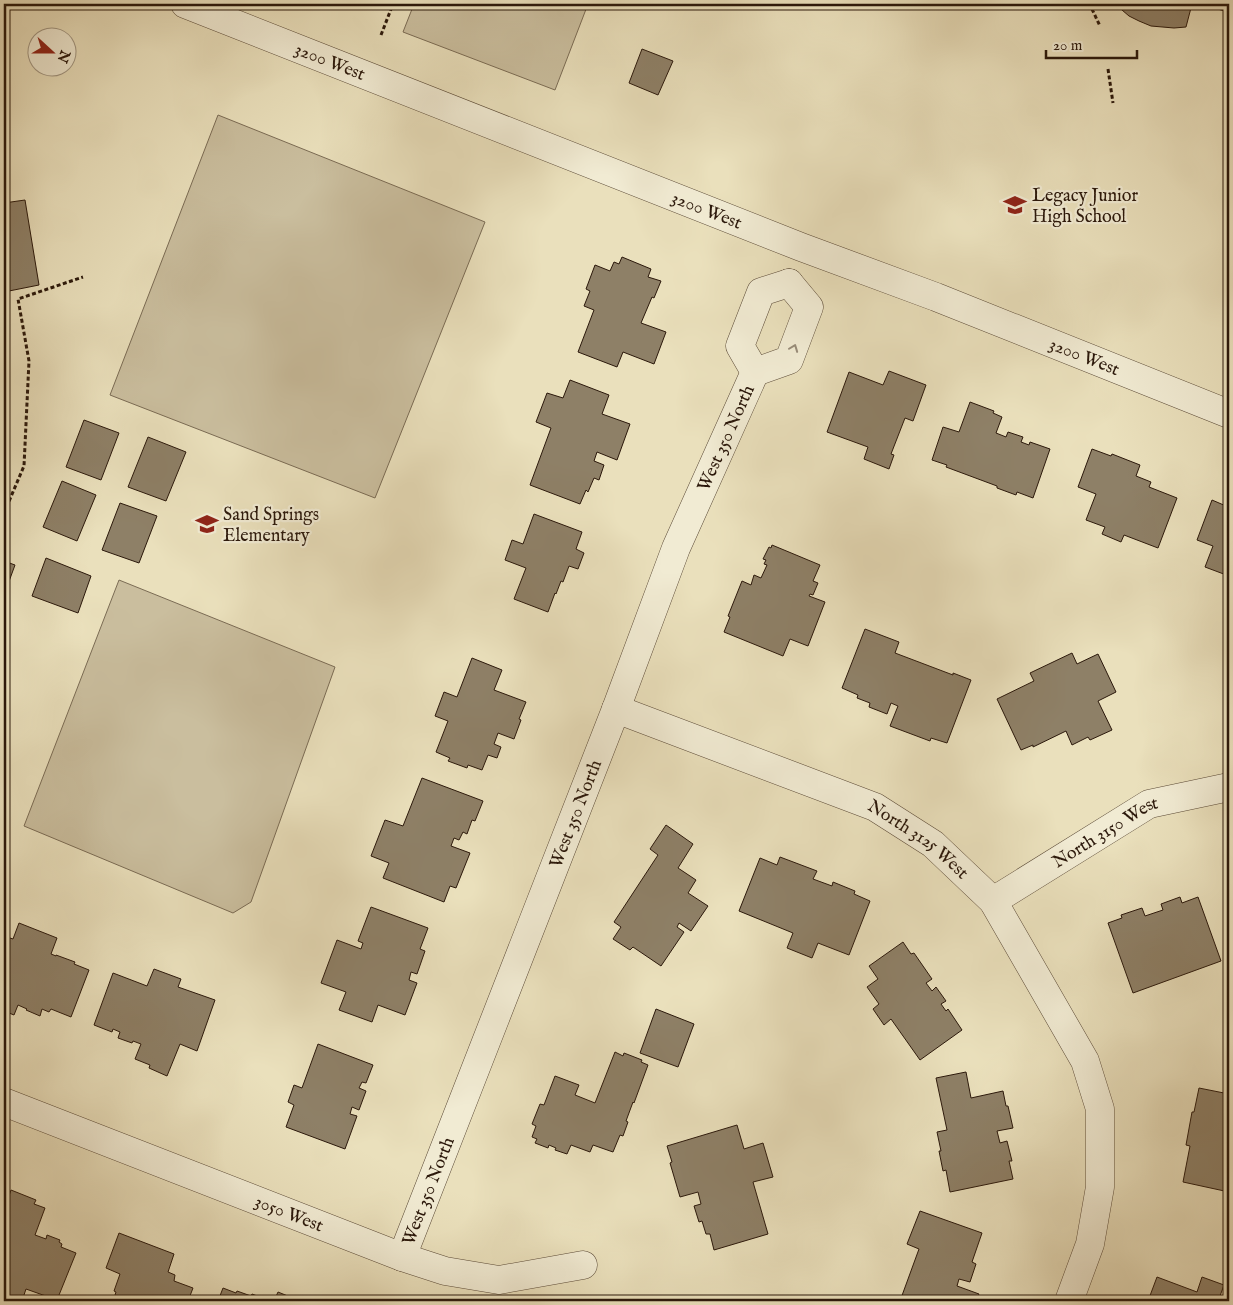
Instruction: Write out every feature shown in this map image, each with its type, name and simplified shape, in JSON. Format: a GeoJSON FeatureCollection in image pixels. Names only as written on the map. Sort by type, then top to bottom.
{"type":"FeatureCollection","features":[{"type":"Feature","properties":{"kind":"street","name":"3200 West"},"geometry":{"type":"LineString","coordinates":[[186,4],[801,246],[936,297],[1229,414]]}},
{"type":"Feature","properties":{"kind":"street"},"geometry":{"type":"LineString","coordinates":[[789,283],[801,246]]}},
{"type":"Feature","properties":{"kind":"street","name":"West 350 North"},"geometry":{"type":"LineString","coordinates":[[402,1257],[616,709],[676,548],[755,372],[789,360],[809,307],[789,283],[761,292],[740,346],[755,372]]}},
{"type":"Feature","properties":{"kind":"street","name":"North 3125 West"},"geometry":{"type":"LineString","coordinates":[[616,709],[875,807],[933,844],[993,902],[1085,1061],[1100,1109],[1100,1187],[1090,1244],[1069,1301]]}},
{"type":"Feature","properties":{"kind":"street","name":"North 3150 West"},"geometry":{"type":"LineString","coordinates":[[993,902],[1149,804],[1229,787]]}},
{"type":"Feature","properties":{"kind":"street","name":"3050 West"},"geometry":{"type":"LineString","coordinates":[[4,1102],[402,1257],[445,1271],[498,1280],[583,1265]]}},
{"type":"Feature","properties":{"kind":"path"},"geometry":{"type":"LineString","coordinates":[[380,35],[393,4]]}},
{"type":"Feature","properties":{"kind":"path"},"geometry":{"type":"LineString","coordinates":[[1088,4],[1100,26]]}},
{"type":"Feature","properties":{"kind":"path"},"geometry":{"type":"LineString","coordinates":[[1108,69],[1113,103]]}},
{"type":"Feature","properties":{"kind":"path"},"geometry":{"type":"LineString","coordinates":[[4,513],[24,466],[29,361],[18,299],[83,277]]}},
{"type":"Feature","properties":{"kind":"shaded area"},"geometry":{"type":"Polygon","coordinates":[[[414,4],[588,4],[555,90],[403,32],[414,4]]]}},
{"type":"Feature","properties":{"kind":"shaded area"},"geometry":{"type":"Polygon","coordinates":[[[218,115],[485,222],[375,498],[110,395],[218,115]]]}},
{"type":"Feature","properties":{"kind":"shaded area"},"geometry":{"type":"Polygon","coordinates":[[[119,580],[335,667],[251,902],[233,913],[24,826],[119,580]]]}},
{"type":"Feature","properties":{"kind":"building"},"geometry":{"type":"Polygon","coordinates":[[[1115,4],[1192,4],[1186,27],[1174,28],[1151,26],[1129,16],[1115,4]]]}},
{"type":"Feature","properties":{"kind":"building"},"geometry":{"type":"Polygon","coordinates":[[[1198,4],[1229,4],[1229,12],[1198,4]]]}},
{"type":"Feature","properties":{"kind":"building"},"geometry":{"type":"Polygon","coordinates":[[[642,49],[673,61],[658,95],[629,83],[642,49]]]}},
{"type":"Feature","properties":{"kind":"building"},"geometry":{"type":"Polygon","coordinates":[[[25,200],[39,285],[4,292],[4,203],[25,200]]]}},
{"type":"Feature","properties":{"kind":"building"},"geometry":{"type":"Polygon","coordinates":[[[622,257],[651,269],[648,277],[661,281],[641,323],[666,332],[654,364],[623,352],[617,367],[578,352],[594,310],[584,306],[590,291],[586,289],[595,265],[610,271],[614,262],[619,264],[622,257]]]}},
{"type":"Feature","properties":{"kind":"building"},"geometry":{"type":"Polygon","coordinates":[[[889,371],[926,385],[913,421],[905,418],[891,454],[894,455],[889,469],[864,459],[868,447],[827,432],[849,372],[883,385],[889,371]]]}},
{"type":"Feature","properties":{"kind":"building"},"geometry":{"type":"Polygon","coordinates":[[[570,380],[609,395],[602,414],[630,424],[617,460],[597,452],[594,461],[604,465],[599,480],[594,478],[580,504],[530,485],[551,428],[536,422],[547,393],[563,398],[570,380]]]}},
{"type":"Feature","properties":{"kind":"building"},"geometry":{"type":"Polygon","coordinates":[[[970,402],[994,411],[993,413],[1002,417],[996,433],[1006,437],[1008,432],[1023,437],[1021,442],[1029,445],[1030,442],[1050,449],[1033,498],[1017,492],[1016,495],[997,488],[997,486],[932,460],[943,427],[959,432],[970,402]]]}},
{"type":"Feature","properties":{"kind":"building"},"geometry":{"type":"Polygon","coordinates":[[[84,420],[119,433],[101,480],[66,467],[84,420]]]}},
{"type":"Feature","properties":{"kind":"building"},"geometry":{"type":"Polygon","coordinates":[[[148,437],[186,452],[166,501],[128,487],[148,437]]]}},
{"type":"Feature","properties":{"kind":"building"},"geometry":{"type":"Polygon","coordinates":[[[4,444],[8,476],[4,477],[4,444]]]}},
{"type":"Feature","properties":{"kind":"building"},"geometry":{"type":"Polygon","coordinates":[[[1092,449],[1111,456],[1112,454],[1140,465],[1136,476],[1151,482],[1149,487],[1177,498],[1158,548],[1124,535],[1121,542],[1102,534],[1105,527],[1086,520],[1096,494],[1078,487],[1092,449]]]}},
{"type":"Feature","properties":{"kind":"building"},"geometry":{"type":"Polygon","coordinates":[[[62,481],[96,495],[77,541],[43,527],[62,481]]]}},
{"type":"Feature","properties":{"kind":"building"},"geometry":{"type":"Polygon","coordinates":[[[1212,500],[1226,506],[1229,501],[1229,576],[1205,567],[1213,546],[1197,540],[1212,500]]]}},
{"type":"Feature","properties":{"kind":"building"},"geometry":{"type":"Polygon","coordinates":[[[120,503],[157,516],[139,563],[102,550],[120,503]]]}},
{"type":"Feature","properties":{"kind":"building"},"geometry":{"type":"Polygon","coordinates":[[[534,514],[582,532],[576,549],[584,553],[578,569],[569,566],[563,582],[561,581],[555,593],[548,612],[514,599],[526,568],[505,560],[512,540],[523,544],[534,514]]]}},
{"type":"Feature","properties":{"kind":"building"},"geometry":{"type":"Polygon","coordinates":[[[772,545],[820,565],[813,581],[818,583],[813,595],[810,594],[809,596],[825,602],[808,646],[790,639],[783,656],[724,632],[730,617],[728,616],[742,581],[751,585],[754,575],[761,578],[767,565],[764,564],[766,560],[763,559],[772,545]]]}},
{"type":"Feature","properties":{"kind":"building"},"geometry":{"type":"Polygon","coordinates":[[[46,558],[91,576],[78,613],[32,596],[46,558]]]}},
{"type":"Feature","properties":{"kind":"building"},"geometry":{"type":"Polygon","coordinates":[[[4,561],[15,565],[4,595],[4,561]]]}},
{"type":"Feature","properties":{"kind":"building"},"geometry":{"type":"Polygon","coordinates":[[[865,629],[899,642],[895,653],[971,680],[947,743],[931,738],[930,741],[890,726],[898,706],[891,703],[887,714],[869,707],[870,703],[857,698],[858,695],[842,688],[865,629]]]}},
{"type":"Feature","properties":{"kind":"building"},"geometry":{"type":"Polygon","coordinates":[[[1072,653],[1077,664],[1098,654],[1116,692],[1098,701],[1112,730],[1090,740],[1088,737],[1072,745],[1066,731],[1033,747],[1033,745],[1021,750],[997,699],[1034,681],[1030,673],[1072,653]]]}},
{"type":"Feature","properties":{"kind":"building"},"geometry":{"type":"Polygon","coordinates":[[[472,658],[502,670],[494,690],[526,702],[514,739],[498,733],[494,744],[501,747],[497,758],[488,755],[482,770],[468,765],[467,768],[448,761],[450,758],[436,752],[448,721],[435,716],[444,692],[457,697],[472,658]]]}},
{"type":"Feature","properties":{"kind":"building"},"geometry":{"type":"Polygon","coordinates":[[[422,778],[483,801],[475,821],[472,820],[467,834],[463,832],[459,840],[454,838],[451,846],[470,853],[456,888],[450,886],[444,902],[383,878],[389,863],[371,856],[385,820],[403,826],[422,778]]]}},
{"type":"Feature","properties":{"kind":"building"},"geometry":{"type":"Polygon","coordinates":[[[666,825],[693,844],[678,868],[696,880],[688,893],[708,906],[691,931],[679,923],[677,927],[684,932],[661,966],[633,947],[630,950],[613,939],[621,927],[614,922],[658,855],[650,849],[666,825]]]}},
{"type":"Feature","properties":{"kind":"building"},"geometry":{"type":"Polygon","coordinates":[[[780,857],[817,871],[813,879],[832,886],[833,882],[855,891],[854,894],[870,901],[849,955],[818,943],[812,958],[787,948],[793,933],[739,911],[760,858],[777,865],[780,857]]]}},
{"type":"Feature","properties":{"kind":"building"},"geometry":{"type":"Polygon","coordinates":[[[1180,897],[1182,903],[1198,897],[1221,961],[1133,993],[1108,923],[1122,918],[1121,915],[1142,908],[1145,916],[1163,910],[1161,904],[1180,897]]]}},
{"type":"Feature","properties":{"kind":"building"},"geometry":{"type":"Polygon","coordinates":[[[371,907],[428,928],[420,949],[425,951],[417,974],[411,972],[409,980],[417,983],[405,1015],[378,1005],[372,1022],[339,1010],[346,992],[321,983],[337,940],[361,949],[363,943],[358,941],[371,907]]]}},
{"type":"Feature","properties":{"kind":"building"},"geometry":{"type":"Polygon","coordinates":[[[19,923],[57,938],[51,954],[75,962],[74,964],[89,970],[71,1017],[51,1009],[49,1012],[42,1009],[40,1016],[18,1005],[14,1015],[4,1011],[4,936],[13,939],[19,923]]]}},
{"type":"Feature","properties":{"kind":"building"},"geometry":{"type":"Polygon","coordinates":[[[903,942],[911,954],[914,953],[932,979],[926,983],[932,991],[936,987],[946,1001],[941,1004],[946,1011],[948,1009],[962,1030],[920,1060],[891,1019],[884,1025],[873,1009],[879,1004],[867,987],[878,979],[869,966],[903,942]]]}},
{"type":"Feature","properties":{"kind":"building"},"geometry":{"type":"Polygon","coordinates":[[[154,969],[181,979],[178,987],[215,1000],[197,1051],[180,1044],[167,1076],[149,1068],[150,1065],[135,1059],[141,1044],[118,1038],[120,1032],[113,1029],[112,1032],[94,1025],[113,973],[147,986],[154,969]]]}},
{"type":"Feature","properties":{"kind":"building"},"geometry":{"type":"Polygon","coordinates":[[[656,1009],[694,1024],[678,1067],[640,1053],[656,1009]]]}},
{"type":"Feature","properties":{"kind":"building"},"geometry":{"type":"Polygon","coordinates":[[[318,1044],[373,1065],[366,1083],[362,1082],[359,1088],[366,1091],[359,1110],[352,1107],[350,1114],[357,1116],[345,1149],[286,1127],[294,1105],[288,1102],[294,1085],[302,1088],[318,1044]]]}},
{"type":"Feature","properties":{"kind":"building"},"geometry":{"type":"Polygon","coordinates":[[[615,1052],[623,1056],[624,1053],[642,1060],[641,1062],[648,1065],[626,1121],[628,1122],[623,1136],[620,1135],[613,1152],[593,1145],[590,1152],[571,1145],[567,1154],[555,1150],[556,1148],[549,1145],[548,1148],[535,1143],[537,1139],[532,1137],[536,1126],[532,1124],[540,1104],[544,1105],[555,1076],[579,1085],[575,1095],[595,1103],[615,1052]]]}},
{"type":"Feature","properties":{"kind":"building"},"geometry":{"type":"Polygon","coordinates":[[[966,1072],[971,1098],[1003,1091],[1013,1128],[997,1131],[1000,1143],[1007,1141],[1012,1161],[1009,1161],[1013,1179],[950,1192],[946,1170],[943,1171],[939,1151],[941,1151],[937,1132],[947,1130],[936,1078],[966,1072]]]}},
{"type":"Feature","properties":{"kind":"building"},"geometry":{"type":"Polygon","coordinates":[[[1199,1088],[1229,1094],[1229,1192],[1183,1182],[1190,1146],[1186,1145],[1199,1088]]]}},
{"type":"Feature","properties":{"kind":"building"},"geometry":{"type":"Polygon","coordinates":[[[737,1125],[744,1149],[763,1143],[773,1177],[753,1182],[768,1234],[714,1250],[710,1234],[706,1234],[702,1221],[699,1222],[694,1206],[701,1204],[698,1192],[680,1197],[667,1146],[737,1125]]]}},
{"type":"Feature","properties":{"kind":"building"},"geometry":{"type":"Polygon","coordinates":[[[11,1190],[36,1200],[34,1204],[45,1208],[35,1235],[46,1239],[47,1235],[60,1240],[61,1247],[76,1253],[57,1300],[26,1289],[22,1301],[4,1294],[4,1210],[11,1190]]]}},
{"type":"Feature","properties":{"kind":"building"},"geometry":{"type":"Polygon","coordinates":[[[920,1211],[982,1233],[972,1262],[976,1264],[970,1282],[959,1279],[957,1286],[979,1294],[976,1301],[900,1301],[919,1249],[907,1244],[920,1211]]]}},
{"type":"Feature","properties":{"kind":"building"},"geometry":{"type":"Polygon","coordinates":[[[119,1233],[174,1254],[168,1272],[175,1275],[174,1281],[193,1288],[188,1301],[113,1301],[116,1292],[114,1291],[120,1274],[106,1268],[119,1233]]]}},
{"type":"Feature","properties":{"kind":"building"},"geometry":{"type":"Polygon","coordinates":[[[1157,1277],[1197,1292],[1202,1277],[1224,1285],[1220,1296],[1229,1299],[1229,1301],[1148,1301],[1157,1277]]]}},
{"type":"Feature","properties":{"kind":"building"},"geometry":{"type":"Polygon","coordinates":[[[223,1288],[236,1293],[237,1291],[251,1296],[252,1294],[265,1299],[264,1301],[218,1301],[223,1288]]]}},
{"type":"Feature","properties":{"kind":"building"},"geometry":{"type":"Polygon","coordinates":[[[278,1292],[300,1301],[274,1301],[278,1292]]]}},
{"type":"Feature","properties":{"kind":"place","name":"Legacy Junior High School"},"geometry":{"type":"Point","coordinates":[1015,205]}},
{"type":"Feature","properties":{"kind":"place","name":"Sand Springs Elementary"},"geometry":{"type":"Point","coordinates":[207,524]}}]}
